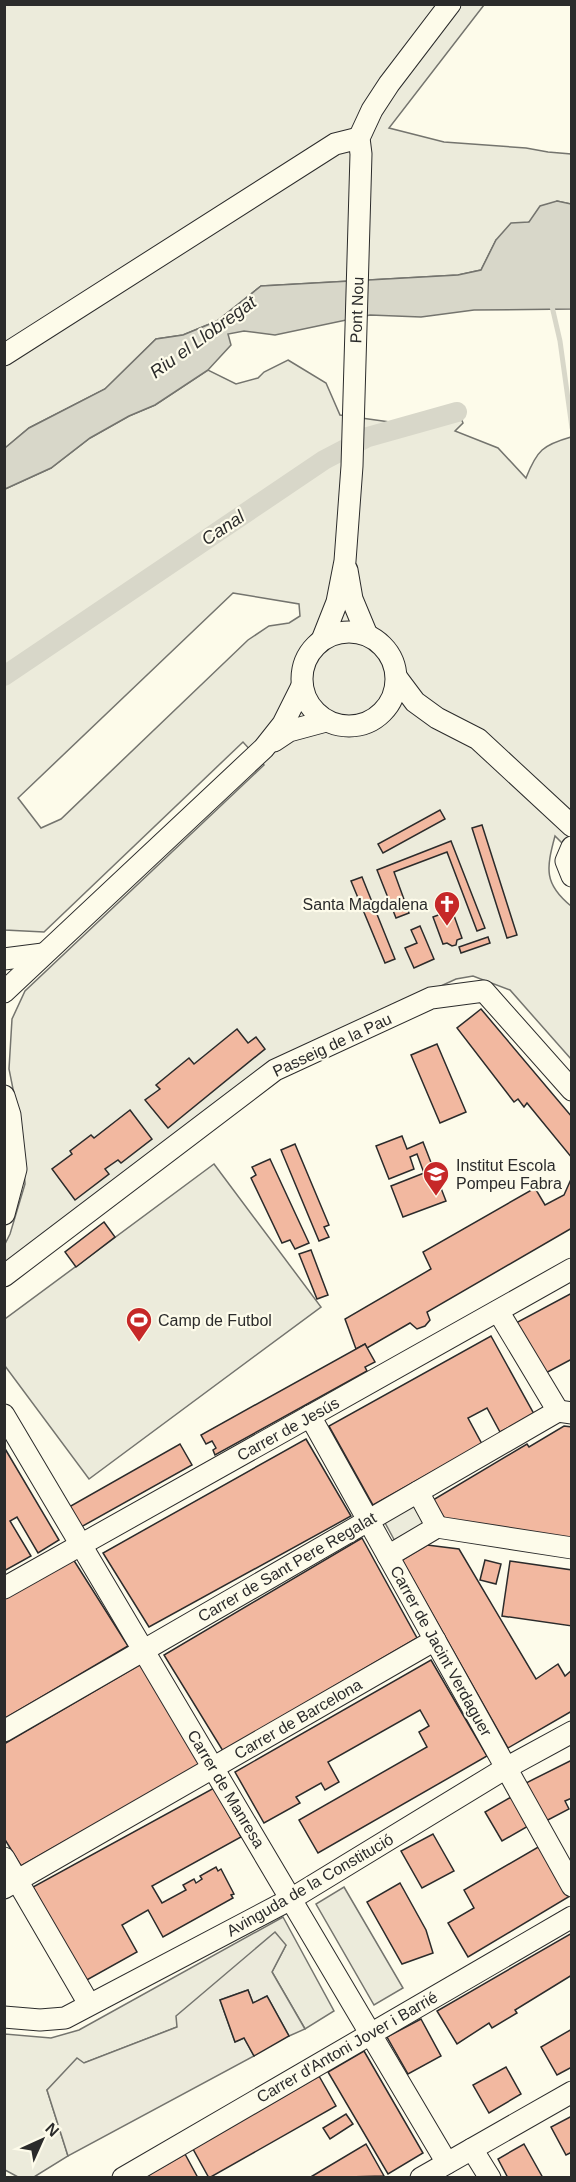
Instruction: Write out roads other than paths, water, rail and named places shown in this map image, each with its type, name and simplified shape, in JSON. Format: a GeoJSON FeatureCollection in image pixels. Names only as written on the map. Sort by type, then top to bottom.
{"type":"FeatureCollection","features":[{"type":"Feature","properties":{"kind":"street"},"geometry":{"type":"LineString","coordinates":[[4,355],[335,144],[360,146],[372,110],[450,4]]}},
{"type":"Feature","properties":{"kind":"street","name":"Pont Nou"},"geometry":{"type":"LineString","coordinates":[[345,561],[352,466],[360,146]]}},
{"type":"Feature","properties":{"kind":"street"},"geometry":{"type":"LineString","coordinates":[[345,561],[352,599],[367,635]]}},
{"type":"Feature","properties":{"kind":"street"},"geometry":{"type":"LineString","coordinates":[[322,640],[337,602],[345,561]]}},
{"type":"Feature","properties":{"kind":"street"},"geometry":{"type":"LineString","coordinates":[[341,632],[367,635],[380,643],[390,655],[395,666],[397,678],[393,697],[383,713],[360,725],[343,726],[327,721],[308,703],[302,686],[305,660],[322,640],[341,632]]}},
{"type":"Feature","properties":{"kind":"street"},"geometry":{"type":"LineString","coordinates":[[397,678],[415,702],[437,718],[477,739],[572,826]]}},
{"type":"Feature","properties":{"kind":"street"},"geometry":{"type":"LineString","coordinates":[[5,995],[44,954],[264,748],[283,724],[302,686]]}},
{"type":"Feature","properties":{"kind":"street"},"geometry":{"type":"LineString","coordinates":[[376,718],[409,714],[437,718]]}},
{"type":"Feature","properties":{"kind":"street"},"geometry":{"type":"LineString","coordinates":[[264,748],[289,731],[327,721]]}},
{"type":"Feature","properties":{"kind":"street"},"geometry":{"type":"LineString","coordinates":[[572,847],[566,861],[572,876]]}},
{"type":"Feature","properties":{"kind":"street"},"geometry":{"type":"LineString","coordinates":[[4,959],[44,954]]}},
{"type":"Feature","properties":{"kind":"street","name":"Passeig de la Pau"},"geometry":{"type":"LineString","coordinates":[[4,1276],[275,1070],[431,998],[484,991],[572,1090]]}},
{"type":"Feature","properties":{"kind":"street"},"geometry":{"type":"LineString","coordinates":[[4,1096],[10,1115],[16,1169],[4,1214]]}},
{"type":"Feature","properties":{"kind":"street","name":"Carrer de Jesús"},"geometry":{"type":"LineString","coordinates":[[4,1588],[572,1269]]}},
{"type":"Feature","properties":{"kind":"street"},"geometry":{"type":"LineString","coordinates":[[498,1311],[565,1412]]}},
{"type":"Feature","properties":{"kind":"street","name":"Carrer de Sant Pere Regalat"},"geometry":{"type":"LineString","coordinates":[[4,1731],[368,1520],[565,1412]]}},
{"type":"Feature","properties":{"kind":"street","name":"Carrer de Jacint Verdaguer"},"geometry":{"type":"LineString","coordinates":[[310,1416],[572,1886]]}},
{"type":"Feature","properties":{"kind":"street","name":"Carrer de Manresa"},"geometry":{"type":"LineString","coordinates":[[6,1419],[447,2163]]}},
{"type":"Feature","properties":{"kind":"street"},"geometry":{"type":"LineString","coordinates":[[418,1492],[437,1527]]}},
{"type":"Feature","properties":{"kind":"street"},"geometry":{"type":"LineString","coordinates":[[388,1556],[437,1527],[572,1548]]}},
{"type":"Feature","properties":{"kind":"street","name":"Carrer de Barcelona"},"geometry":{"type":"LineString","coordinates":[[11,1884],[435,1640]]}},
{"type":"Feature","properties":{"kind":"street","name":"Avinguda de la Constitució"},"geometry":{"type":"LineString","coordinates":[[4,2017],[40,2020],[65,2018],[291,1899],[506,1767],[572,1732]]}},
{"type":"Feature","properties":{"kind":"street"},"geometry":{"type":"LineString","coordinates":[[4,1858],[11,1884],[89,2004]]}},
{"type":"Feature","properties":{"kind":"street","name":"Carrer d'Antoni Jover i Barrié"},"geometry":{"type":"LineString","coordinates":[[123,2178],[572,1917]]}},
{"type":"Feature","properties":{"kind":"street"},"geometry":{"type":"LineString","coordinates":[[422,2178],[572,2092]]}},
{"type":"Feature","properties":{"kind":"street"},"geometry":{"type":"LineString","coordinates":[[472,2149],[489,2178]]}},
{"type":"Feature","properties":{"kind":"water","name":"Riu el Llobregat"},"geometry":{"type":"Polygon","coordinates":[[[557,201],[571,204],[571,309],[474,310],[421,317],[370,315],[275,335],[244,331],[228,334],[231,345],[208,370],[155,405],[129,416],[90,438],[51,468],[5,489],[5,448],[29,428],[105,389],[156,339],[183,335],[217,321],[261,286],[458,275],[481,270],[496,240],[511,223],[529,222],[540,206],[557,201]]]}},
{"type":"Feature","properties":{"kind":"waterway"},"geometry":{"type":"LineString","coordinates":[[551,302],[560,341],[572,428]]}},
{"type":"Feature","properties":{"kind":"waterway","name":"Canal"},"geometry":{"type":"LineString","coordinates":[[4,676],[324,460],[368,437],[457,412]]}},
{"type":"Feature","properties":{"kind":"place","name":"Santa Magdalena"},"geometry":{"type":"Point","coordinates":[447,927]}},
{"type":"Feature","properties":{"kind":"place","name":"Institut Escola Pompeu Fabra"},"geometry":{"type":"Point","coordinates":[436,1197]}},
{"type":"Feature","properties":{"kind":"place","name":"Camp de Futbol"},"geometry":{"type":"Point","coordinates":[139,1343]}}]}
